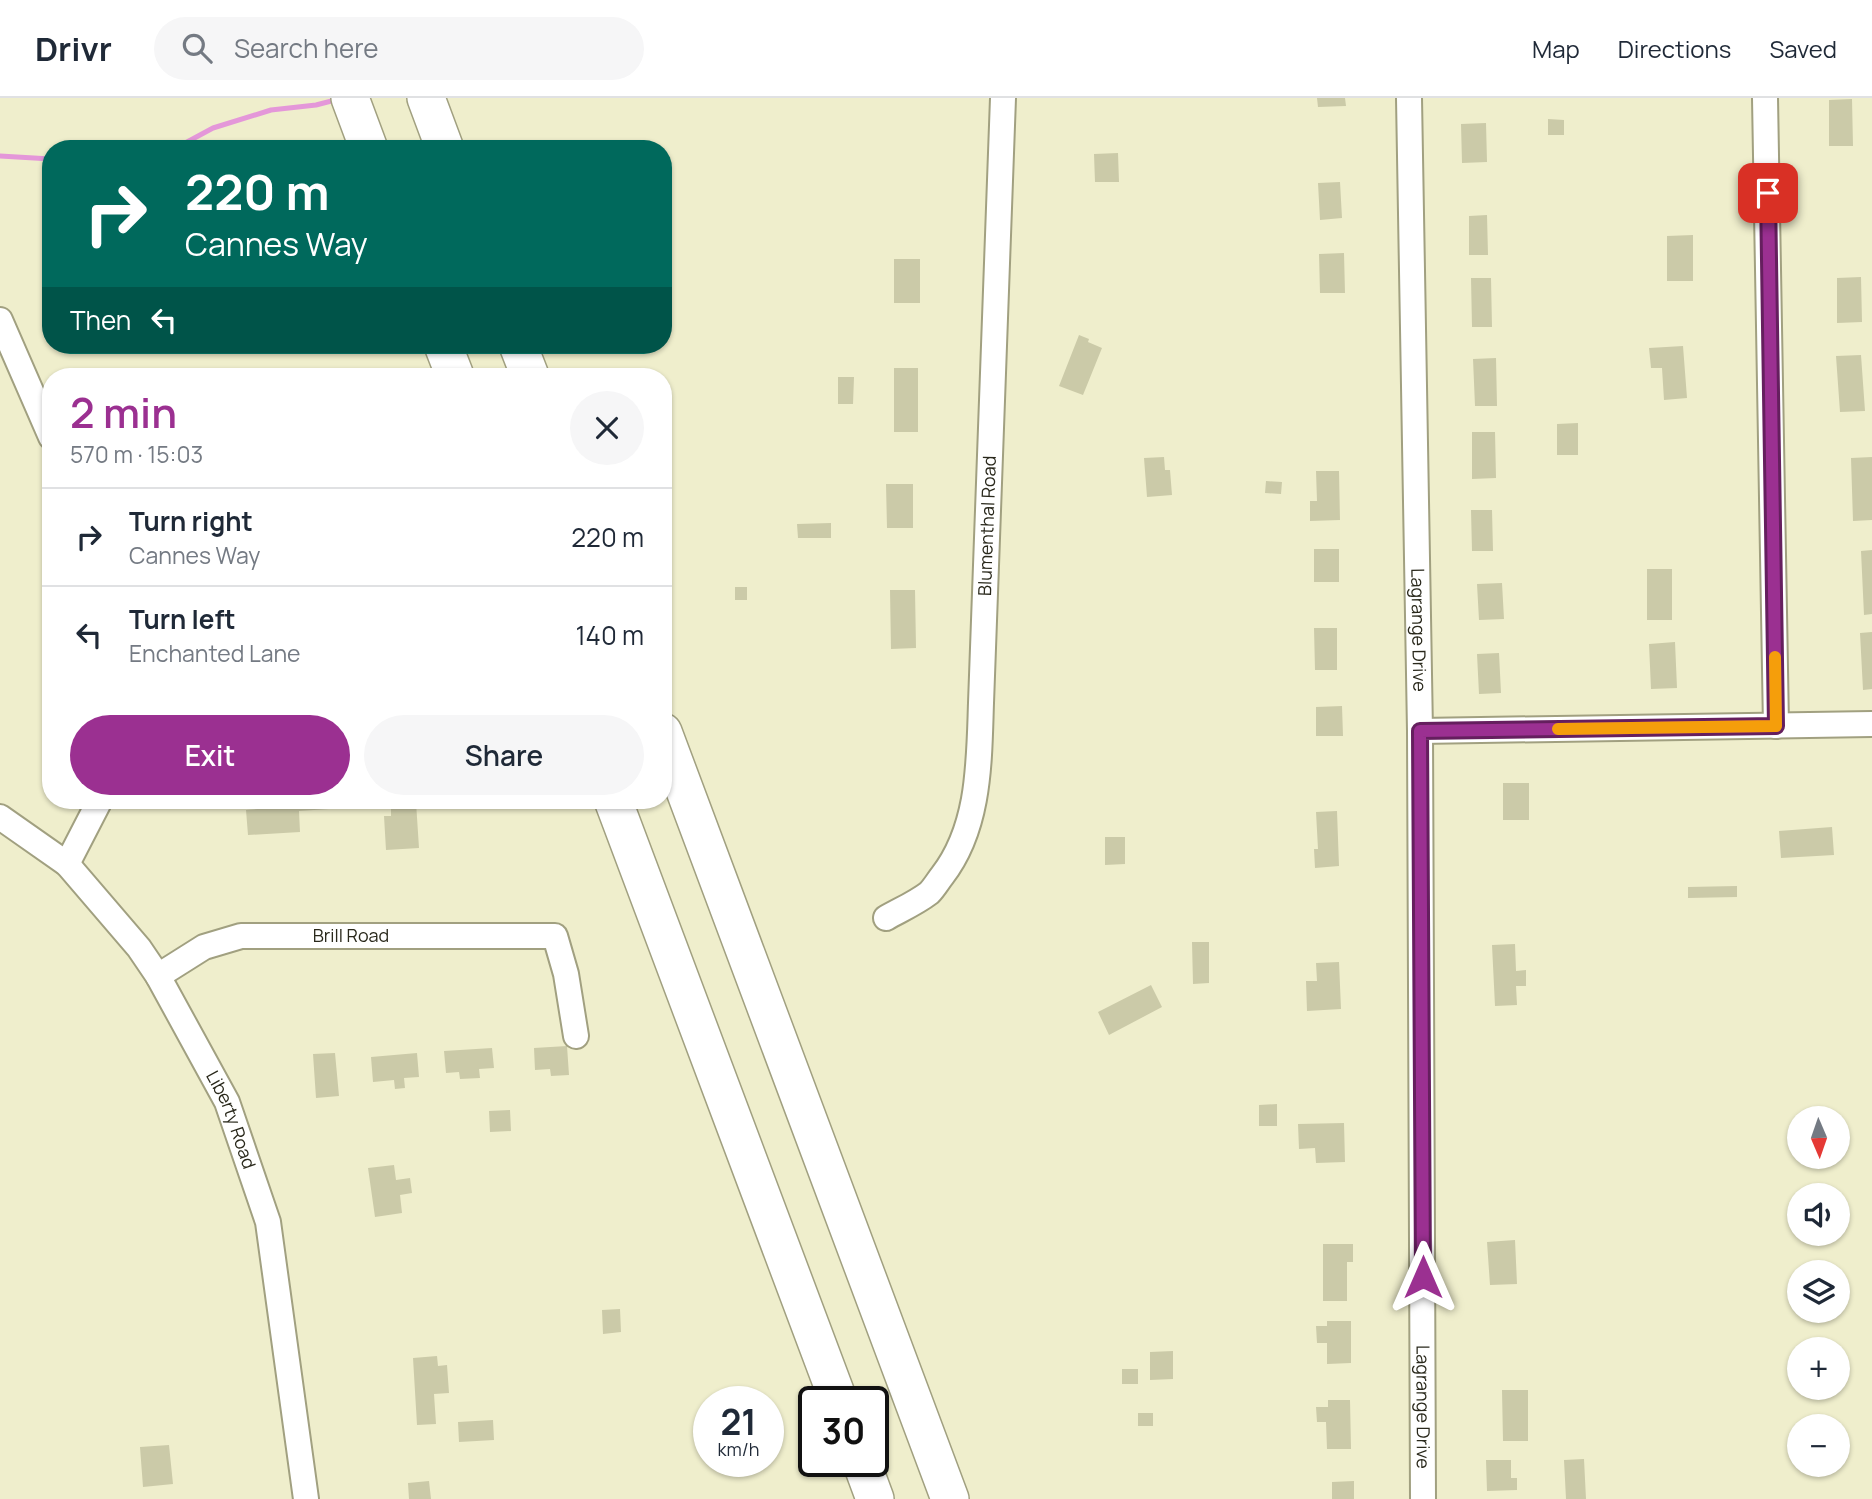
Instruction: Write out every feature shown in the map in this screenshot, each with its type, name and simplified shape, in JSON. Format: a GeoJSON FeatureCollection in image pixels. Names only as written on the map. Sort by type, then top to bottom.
{"type":"FeatureCollection","features":[{"type":"Feature","properties":{"kind":"highway"},"geometry":{"type":"LineString","coordinates":[[350,98],[366,140]]}},
{"type":"Feature","properties":{"kind":"highway"},"geometry":{"type":"LineString","coordinates":[[426,98],[442,140]]}},
{"type":"Feature","properties":{"kind":"highway"},"geometry":{"type":"LineString","coordinates":[[672,756],[950,1499]]}},
{"type":"Feature","properties":{"kind":"highway"},"geometry":{"type":"LineString","coordinates":[[616,809],[833,1386]]}},
{"type":"Feature","properties":{"kind":"highway"},"geometry":{"type":"LineString","coordinates":[[867,1477],[876,1499]]}},
{"type":"Feature","properties":{"kind":"street","name":"Blumenthal Road"},"geometry":{"type":"LineString","coordinates":[[886,918],[929,892],[947,870],[968,826],[976,785],[1003,98]]}},
{"type":"Feature","properties":{"kind":"street","name":"Lagrange Drive"},"geometry":{"type":"LineString","coordinates":[[1409,98],[1420,731],[1423,1499]]}},
{"type":"Feature","properties":{"kind":"street"},"geometry":{"type":"LineString","coordinates":[[1765,98],[1776,726]]}},
{"type":"Feature","properties":{"kind":"street"},"geometry":{"type":"LineString","coordinates":[[0,320],[42,417]]}},
{"type":"Feature","properties":{"kind":"street"},"geometry":{"type":"LineString","coordinates":[[1420,731],[1872,724]]}},
{"type":"Feature","properties":{"kind":"street"},"geometry":{"type":"LineString","coordinates":[[67,864],[95,809]]}},
{"type":"Feature","properties":{"kind":"street","name":"Liberty Road"},"geometry":{"type":"LineString","coordinates":[[0,817],[67,864],[139,948],[158,976],[227,1102],[268,1222],[306,1499]]}},
{"type":"Feature","properties":{"kind":"street","name":"Brill Road"},"geometry":{"type":"LineString","coordinates":[[158,976],[204,947],[241,936],[555,936],[566,975],[576,1036]]}},
{"type":"Feature","properties":{"kind":"building"},"geometry":{"type":"Polygon","coordinates":[[[1317,98],[1345,98],[1346,106],[1318,107],[1317,98]]]}},
{"type":"Feature","properties":{"kind":"building"},"geometry":{"type":"Polygon","coordinates":[[[1852,99],[1853,146],[1829,146],[1829,100],[1852,99]]]}},
{"type":"Feature","properties":{"kind":"building"},"geometry":{"type":"Polygon","coordinates":[[[1548,119],[1564,120],[1564,135],[1548,135],[1548,119]]]}},
{"type":"Feature","properties":{"kind":"building"},"geometry":{"type":"Polygon","coordinates":[[[1486,123],[1487,162],[1462,163],[1461,124],[1486,123]]]}},
{"type":"Feature","properties":{"kind":"building"},"geometry":{"type":"Polygon","coordinates":[[[1118,153],[1119,182],[1095,182],[1094,154],[1118,153]]]}},
{"type":"Feature","properties":{"kind":"building"},"geometry":{"type":"Polygon","coordinates":[[[1340,182],[1342,218],[1320,220],[1318,183],[1340,182]]]}},
{"type":"Feature","properties":{"kind":"building"},"geometry":{"type":"Polygon","coordinates":[[[1487,215],[1488,255],[1469,255],[1469,216],[1487,215]]]}},
{"type":"Feature","properties":{"kind":"building"},"geometry":{"type":"Polygon","coordinates":[[[1693,235],[1693,281],[1667,281],[1667,236],[1693,235]]]}},
{"type":"Feature","properties":{"kind":"building"},"geometry":{"type":"Polygon","coordinates":[[[1344,253],[1345,293],[1320,293],[1319,254],[1344,253]]]}},
{"type":"Feature","properties":{"kind":"building"},"geometry":{"type":"Polygon","coordinates":[[[894,259],[920,259],[920,303],[894,303],[894,259]]]}},
{"type":"Feature","properties":{"kind":"building"},"geometry":{"type":"Polygon","coordinates":[[[1861,277],[1862,322],[1837,323],[1837,278],[1861,277]]]}},
{"type":"Feature","properties":{"kind":"building"},"geometry":{"type":"Polygon","coordinates":[[[1471,278],[1491,278],[1492,327],[1472,327],[1471,278]]]}},
{"type":"Feature","properties":{"kind":"building"},"geometry":{"type":"Polygon","coordinates":[[[1079,335],[1102,348],[1083,395],[1059,386],[1079,335]]]}},
{"type":"Feature","properties":{"kind":"building"},"geometry":{"type":"Polygon","coordinates":[[[1683,346],[1687,398],[1664,400],[1662,368],[1651,368],[1649,348],[1683,346]]]}},
{"type":"Feature","properties":{"kind":"building"},"geometry":{"type":"Polygon","coordinates":[[[1861,355],[1865,411],[1840,412],[1836,356],[1861,355]]]}},
{"type":"Feature","properties":{"kind":"building"},"geometry":{"type":"Polygon","coordinates":[[[1496,358],[1497,406],[1475,406],[1473,359],[1496,358]]]}},
{"type":"Feature","properties":{"kind":"building"},"geometry":{"type":"Polygon","coordinates":[[[894,368],[918,368],[918,432],[894,432],[894,368]]]}},
{"type":"Feature","properties":{"kind":"building"},"geometry":{"type":"Polygon","coordinates":[[[838,377],[854,377],[853,404],[838,404],[838,377]]]}},
{"type":"Feature","properties":{"kind":"building"},"geometry":{"type":"Polygon","coordinates":[[[1578,423],[1578,455],[1557,455],[1557,424],[1578,423]]]}},
{"type":"Feature","properties":{"kind":"building"},"geometry":{"type":"Polygon","coordinates":[[[1472,432],[1495,432],[1496,478],[1472,479],[1472,432]]]}},
{"type":"Feature","properties":{"kind":"building"},"geometry":{"type":"Polygon","coordinates":[[[1164,457],[1165,470],[1170,470],[1172,495],[1147,497],[1144,458],[1164,457]]]}},
{"type":"Feature","properties":{"kind":"building"},"geometry":{"type":"Polygon","coordinates":[[[1872,457],[1872,520],[1853,521],[1851,458],[1872,457]]]}},
{"type":"Feature","properties":{"kind":"building"},"geometry":{"type":"Polygon","coordinates":[[[1316,471],[1339,471],[1340,520],[1310,521],[1310,501],[1317,501],[1316,471]]]}},
{"type":"Feature","properties":{"kind":"building"},"geometry":{"type":"Polygon","coordinates":[[[1266,481],[1282,482],[1281,494],[1265,493],[1266,481]]]}},
{"type":"Feature","properties":{"kind":"building"},"geometry":{"type":"Polygon","coordinates":[[[886,484],[913,484],[913,528],[887,528],[886,484]]]}},
{"type":"Feature","properties":{"kind":"building"},"geometry":{"type":"Polygon","coordinates":[[[1471,510],[1492,510],[1493,551],[1472,551],[1471,510]]]}},
{"type":"Feature","properties":{"kind":"building"},"geometry":{"type":"Polygon","coordinates":[[[831,523],[831,538],[798,538],[797,524],[831,523]]]}},
{"type":"Feature","properties":{"kind":"building"},"geometry":{"type":"Polygon","coordinates":[[[1314,549],[1339,549],[1339,582],[1314,582],[1314,549]]]}},
{"type":"Feature","properties":{"kind":"building"},"geometry":{"type":"Polygon","coordinates":[[[1872,550],[1872,614],[1864,615],[1861,551],[1872,550]]]}},
{"type":"Feature","properties":{"kind":"building"},"geometry":{"type":"Polygon","coordinates":[[[1647,569],[1672,569],[1672,620],[1647,620],[1647,569]]]}},
{"type":"Feature","properties":{"kind":"building"},"geometry":{"type":"Polygon","coordinates":[[[1502,583],[1504,619],[1479,620],[1477,584],[1502,583]]]}},
{"type":"Feature","properties":{"kind":"building"},"geometry":{"type":"Polygon","coordinates":[[[735,587],[747,587],[747,600],[735,600],[735,587]]]}},
{"type":"Feature","properties":{"kind":"building"},"geometry":{"type":"Polygon","coordinates":[[[890,590],[915,590],[916,648],[891,649],[890,590]]]}},
{"type":"Feature","properties":{"kind":"building"},"geometry":{"type":"Polygon","coordinates":[[[1314,628],[1337,628],[1337,670],[1315,670],[1314,628]]]}},
{"type":"Feature","properties":{"kind":"building"},"geometry":{"type":"Polygon","coordinates":[[[1872,632],[1872,689],[1863,690],[1860,633],[1872,632]]]}},
{"type":"Feature","properties":{"kind":"building"},"geometry":{"type":"Polygon","coordinates":[[[1675,642],[1677,688],[1651,689],[1649,644],[1675,642]]]}},
{"type":"Feature","properties":{"kind":"building"},"geometry":{"type":"Polygon","coordinates":[[[1499,653],[1501,693],[1479,694],[1477,654],[1499,653]]]}},
{"type":"Feature","properties":{"kind":"building"},"geometry":{"type":"Polygon","coordinates":[[[1342,706],[1343,736],[1316,736],[1316,707],[1342,706]]]}},
{"type":"Feature","properties":{"kind":"building"},"geometry":{"type":"Polygon","coordinates":[[[1503,783],[1529,783],[1529,820],[1503,820],[1503,783]]]}},
{"type":"Feature","properties":{"kind":"building"},"geometry":{"type":"Polygon","coordinates":[[[329,809],[299,811],[300,832],[248,835],[246,810],[329,809]]]}},
{"type":"Feature","properties":{"kind":"building"},"geometry":{"type":"Polygon","coordinates":[[[391,809],[416,809],[419,848],[386,850],[384,816],[391,816],[391,809]]]}},
{"type":"Feature","properties":{"kind":"building"},"geometry":{"type":"Polygon","coordinates":[[[1337,811],[1339,866],[1315,868],[1314,849],[1318,849],[1316,812],[1337,811]]]}},
{"type":"Feature","properties":{"kind":"building"},"geometry":{"type":"Polygon","coordinates":[[[1832,827],[1834,855],[1781,858],[1779,831],[1832,827]]]}},
{"type":"Feature","properties":{"kind":"building"},"geometry":{"type":"Polygon","coordinates":[[[1105,837],[1125,837],[1125,864],[1105,865],[1105,837]]]}},
{"type":"Feature","properties":{"kind":"building"},"geometry":{"type":"Polygon","coordinates":[[[1737,886],[1737,897],[1688,898],[1688,887],[1737,886]]]}},
{"type":"Feature","properties":{"kind":"building"},"geometry":{"type":"Polygon","coordinates":[[[1192,942],[1209,942],[1209,983],[1193,984],[1192,942]]]}},
{"type":"Feature","properties":{"kind":"building"},"geometry":{"type":"Polygon","coordinates":[[[1515,944],[1516,971],[1526,970],[1526,986],[1516,986],[1517,1005],[1495,1006],[1492,945],[1515,944]]]}},
{"type":"Feature","properties":{"kind":"building"},"geometry":{"type":"Polygon","coordinates":[[[1339,962],[1341,1009],[1307,1011],[1306,981],[1317,981],[1316,963],[1339,962]]]}},
{"type":"Feature","properties":{"kind":"building"},"geometry":{"type":"Polygon","coordinates":[[[1151,985],[1162,1007],[1109,1035],[1098,1012],[1151,985]]]}},
{"type":"Feature","properties":{"kind":"building"},"geometry":{"type":"Polygon","coordinates":[[[567,1046],[569,1075],[551,1076],[550,1069],[535,1070],[534,1048],[567,1046]]]}},
{"type":"Feature","properties":{"kind":"building"},"geometry":{"type":"Polygon","coordinates":[[[492,1048],[494,1068],[479,1069],[480,1078],[460,1079],[459,1072],[446,1073],[444,1051],[492,1048]]]}},
{"type":"Feature","properties":{"kind":"building"},"geometry":{"type":"Polygon","coordinates":[[[335,1053],[339,1096],[316,1098],[313,1054],[335,1053]]]}},
{"type":"Feature","properties":{"kind":"building"},"geometry":{"type":"Polygon","coordinates":[[[417,1053],[419,1077],[404,1078],[405,1088],[395,1089],[394,1080],[373,1082],[371,1057],[417,1053]]]}},
{"type":"Feature","properties":{"kind":"building"},"geometry":{"type":"Polygon","coordinates":[[[1277,1104],[1277,1126],[1259,1126],[1259,1105],[1277,1104]]]}},
{"type":"Feature","properties":{"kind":"building"},"geometry":{"type":"Polygon","coordinates":[[[510,1110],[511,1131],[490,1132],[489,1111],[510,1110]]]}},
{"type":"Feature","properties":{"kind":"building"},"geometry":{"type":"Polygon","coordinates":[[[1344,1123],[1345,1162],[1316,1163],[1315,1148],[1299,1149],[1298,1124],[1344,1123]]]}},
{"type":"Feature","properties":{"kind":"building"},"geometry":{"type":"Polygon","coordinates":[[[394,1165],[396,1180],[410,1178],[412,1193],[400,1195],[402,1213],[375,1217],[368,1168],[394,1165]]]}},
{"type":"Feature","properties":{"kind":"building"},"geometry":{"type":"Polygon","coordinates":[[[1515,1240],[1517,1284],[1490,1285],[1487,1242],[1515,1240]]]}},
{"type":"Feature","properties":{"kind":"building"},"geometry":{"type":"Polygon","coordinates":[[[1323,1244],[1353,1244],[1353,1262],[1347,1262],[1347,1301],[1323,1301],[1323,1244]]]}},
{"type":"Feature","properties":{"kind":"building"},"geometry":{"type":"Polygon","coordinates":[[[620,1309],[621,1332],[603,1334],[602,1310],[620,1309]]]}},
{"type":"Feature","properties":{"kind":"building"},"geometry":{"type":"Polygon","coordinates":[[[1327,1321],[1351,1321],[1351,1363],[1327,1364],[1327,1343],[1317,1343],[1316,1326],[1327,1326],[1327,1321]]]}},
{"type":"Feature","properties":{"kind":"building"},"geometry":{"type":"Polygon","coordinates":[[[1173,1351],[1173,1379],[1150,1380],[1150,1352],[1173,1351]]]}},
{"type":"Feature","properties":{"kind":"building"},"geometry":{"type":"Polygon","coordinates":[[[437,1356],[438,1366],[447,1365],[449,1393],[434,1394],[436,1424],[417,1425],[413,1358],[437,1356]]]}},
{"type":"Feature","properties":{"kind":"building"},"geometry":{"type":"Polygon","coordinates":[[[1122,1369],[1138,1369],[1138,1384],[1122,1384],[1122,1369]]]}},
{"type":"Feature","properties":{"kind":"building"},"geometry":{"type":"Polygon","coordinates":[[[1502,1390],[1528,1390],[1528,1441],[1503,1441],[1502,1390]]]}},
{"type":"Feature","properties":{"kind":"building"},"geometry":{"type":"Polygon","coordinates":[[[1328,1400],[1350,1400],[1351,1449],[1327,1449],[1326,1422],[1317,1422],[1316,1407],[1328,1407],[1328,1400]]]}},
{"type":"Feature","properties":{"kind":"building"},"geometry":{"type":"Polygon","coordinates":[[[1138,1413],[1153,1413],[1153,1426],[1138,1426],[1138,1413]]]}},
{"type":"Feature","properties":{"kind":"building"},"geometry":{"type":"Polygon","coordinates":[[[493,1420],[494,1440],[459,1442],[458,1422],[493,1420]]]}},
{"type":"Feature","properties":{"kind":"building"},"geometry":{"type":"Polygon","coordinates":[[[169,1445],[173,1484],[143,1487],[140,1447],[169,1445]]]}},
{"type":"Feature","properties":{"kind":"building"},"geometry":{"type":"Polygon","coordinates":[[[1584,1459],[1586,1499],[1566,1499],[1564,1460],[1584,1459]]]}},
{"type":"Feature","properties":{"kind":"building"},"geometry":{"type":"Polygon","coordinates":[[[1486,1460],[1511,1460],[1511,1478],[1517,1478],[1517,1490],[1487,1491],[1486,1460]]]}},
{"type":"Feature","properties":{"kind":"building"},"geometry":{"type":"Polygon","coordinates":[[[429,1481],[431,1499],[409,1499],[408,1483],[429,1481]]]}},
{"type":"Feature","properties":{"kind":"building"},"geometry":{"type":"Polygon","coordinates":[[[1354,1481],[1354,1499],[1332,1499],[1332,1482],[1354,1481]]]}},
{"type":"Feature","properties":{"kind":"waterway"},"geometry":{"type":"LineString","coordinates":[[191,140],[213,128],[271,110],[316,105],[339,99]]}},
{"type":"Feature","properties":{"kind":"waterway"},"geometry":{"type":"LineString","coordinates":[[0,156],[42,158]]}},
{"type":"Feature","properties":{"kind":"slow traffic"},"geometry":{"type":"LineString","coordinates":[[1558,729],[1776,726],[1775,657]]}},
{"type":"Feature","properties":{"kind":"route"},"geometry":{"type":"LineString","coordinates":[[1423,1277],[1420,731],[1776,726],[1768,193]]}}]}
